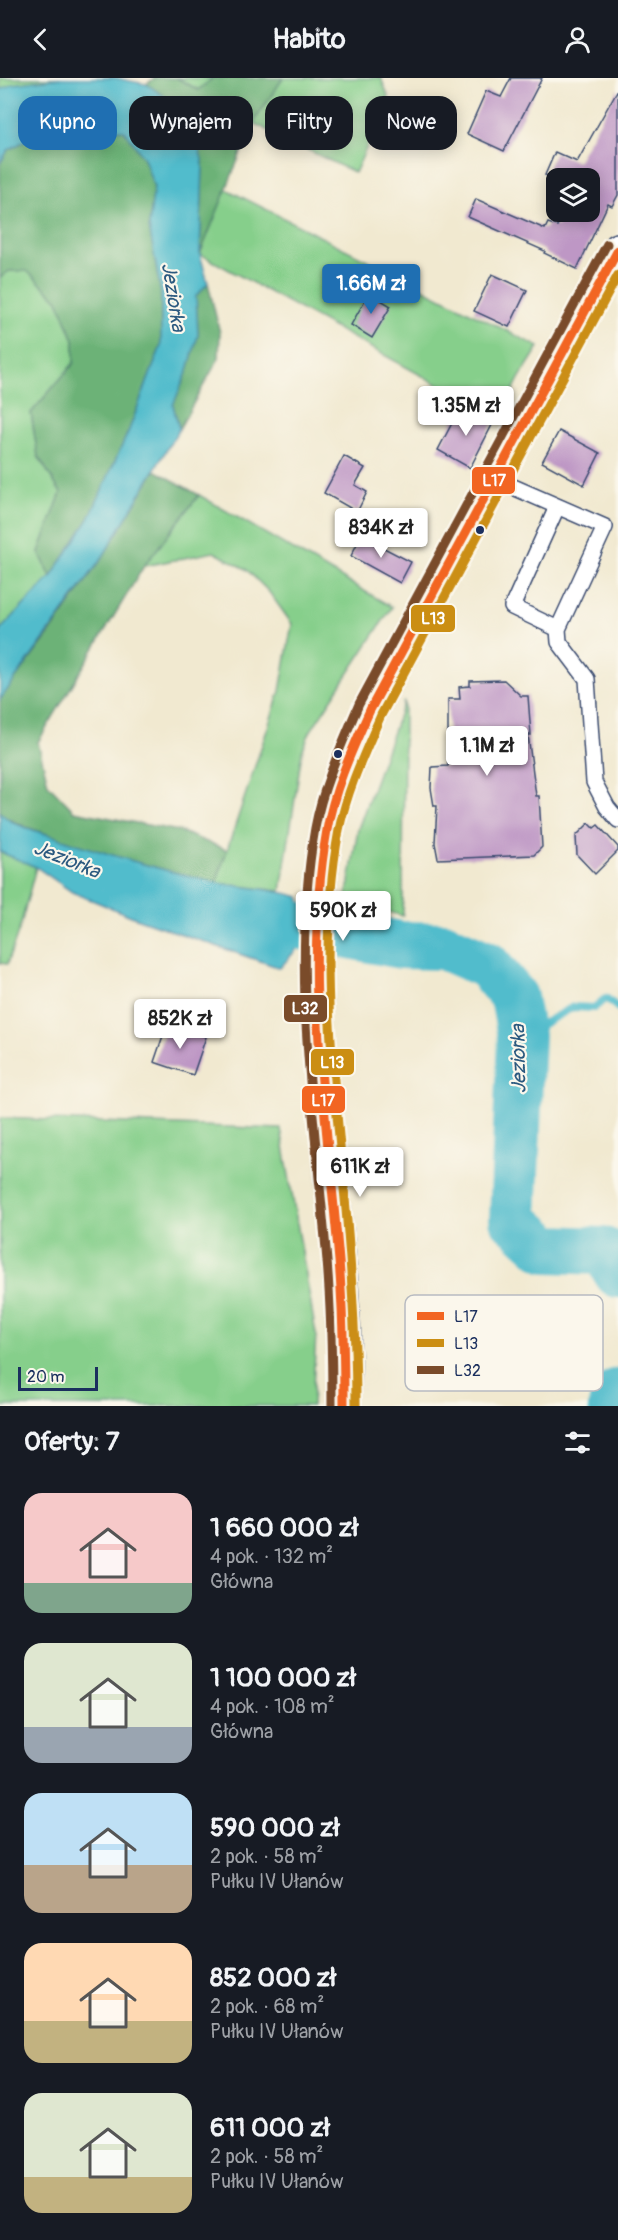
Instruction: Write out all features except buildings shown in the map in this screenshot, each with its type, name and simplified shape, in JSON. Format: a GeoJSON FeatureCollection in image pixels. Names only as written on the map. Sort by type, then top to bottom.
{"type":"FeatureCollection","features":[{"type":"Feature","properties":{"kind":"street"},"geometry":{"type":"LineString","coordinates":[[344,1406],[341,1271],[316,993],[320,891],[328,828],[346,764],[370,710],[618,250]]}},
{"type":"Feature","properties":{"kind":"lane"},"geometry":{"type":"LineString","coordinates":[[495,479],[605,527],[558,628],[559,642],[587,679],[594,782],[607,807],[618,820]]}},
{"type":"Feature","properties":{"kind":"lane"},"geometry":{"type":"LineString","coordinates":[[557,507],[512,607],[558,628]]}},
{"type":"Feature","properties":{"kind":"green space"},"geometry":{"type":"Polygon","coordinates":[[[0,78],[61,78],[13,84],[0,90],[0,78]]]}},
{"type":"Feature","properties":{"kind":"green space"},"geometry":{"type":"Polygon","coordinates":[[[155,78],[177,78],[198,90],[213,78],[283,78],[271,96],[265,96],[265,105],[253,123],[253,96],[164,96],[146,84],[155,78]]]}},
{"type":"Feature","properties":{"kind":"green space"},"geometry":{"type":"Polygon","coordinates":[[[177,78],[213,78],[198,90],[177,78]]]}},
{"type":"Feature","properties":{"kind":"green space"},"geometry":{"type":"Polygon","coordinates":[[[283,78],[381,78],[388,96],[365,96],[365,150],[355,173],[308,150],[353,150],[353,96],[271,96],[283,78]]]}},
{"type":"Feature","properties":{"kind":"green space"},"geometry":{"type":"Polygon","coordinates":[[[265,105],[265,129],[253,123],[265,105]]]}},
{"type":"Feature","properties":{"kind":"green space"},"geometry":{"type":"Polygon","coordinates":[[[117,129],[124,129],[129,136],[129,150],[138,150],[144,158],[154,187],[149,226],[161,293],[161,346],[129,430],[89,519],[51,577],[39,552],[61,493],[38,456],[31,413],[74,363],[74,340],[58,300],[27,271],[9,271],[0,278],[0,163],[8,150],[18,145],[18,150],[117,150],[117,129]]]}},
{"type":"Feature","properties":{"kind":"green space"},"geometry":{"type":"Polygon","coordinates":[[[198,150],[242,150],[200,254],[203,163],[198,150]]]}},
{"type":"Feature","properties":{"kind":"green space"},"geometry":{"type":"Polygon","coordinates":[[[226,189],[539,347],[520,377],[499,418],[200,254],[226,189]]]}},
{"type":"Feature","properties":{"kind":"green space"},"geometry":{"type":"Polygon","coordinates":[[[27,270],[58,300],[74,340],[74,363],[31,413],[38,456],[61,493],[39,552],[51,577],[0,630],[0,278],[9,271],[27,270]]]}},
{"type":"Feature","properties":{"kind":"green space"},"geometry":{"type":"Polygon","coordinates":[[[208,283],[220,333],[219,358],[179,429],[173,405],[188,370],[198,335],[196,296],[208,283]]]}},
{"type":"Feature","properties":{"kind":"green space"},"geometry":{"type":"Polygon","coordinates":[[[155,470],[199,495],[144,566],[38,742],[48,784],[74,811],[179,831],[227,850],[216,883],[115,857],[26,827],[4,817],[0,812],[0,699],[50,633],[102,558],[155,470]]]}},
{"type":"Feature","properties":{"kind":"green space"},"geometry":{"type":"Polygon","coordinates":[[[199,495],[392,607],[310,732],[302,752],[281,891],[216,883],[280,691],[292,624],[269,592],[246,569],[214,552],[144,566],[199,495]]]}},
{"type":"Feature","properties":{"kind":"green space"},"geometry":{"type":"Polygon","coordinates":[[[404,701],[403,916],[346,900],[358,829],[404,701]]]}},
{"type":"Feature","properties":{"kind":"green space"},"geometry":{"type":"Polygon","coordinates":[[[0,852],[36,867],[21,924],[7,964],[0,963],[0,852]]]}},
{"type":"Feature","properties":{"kind":"green space"},"geometry":{"type":"Polygon","coordinates":[[[0,1118],[281,1129],[316,1334],[312,1406],[0,1406],[0,1118]]]}},
{"type":"Feature","properties":{"kind":"water"},"geometry":{"type":"Polygon","coordinates":[[[61,78],[115,78],[146,84],[164,96],[129,96],[129,137],[124,130],[117,130],[117,96],[18,96],[18,145],[8,150],[0,163],[0,90],[13,84],[61,78]]]}},
{"type":"Feature","properties":{"kind":"water"},"geometry":{"type":"Polygon","coordinates":[[[138,150],[200,150],[203,163],[200,254],[208,283],[196,296],[198,335],[188,370],[173,405],[179,429],[102,558],[0,700],[0,630],[51,577],[89,519],[129,430],[161,346],[161,293],[149,226],[154,187],[144,158],[138,150]]]}},
{"type":"Feature","properties":{"kind":"water"},"geometry":{"type":"Polygon","coordinates":[[[0,812],[12,822],[28,828],[136,862],[214,882],[300,897],[296,950],[280,968],[141,920],[72,892],[36,867],[0,852],[0,812]]]}},
{"type":"Feature","properties":{"kind":"waterway","name":"Jeziorka"},"geometry":{"type":"LineString","coordinates":[[235,913],[401,945],[443,946],[487,965],[514,997],[521,1036],[513,1219],[546,1249],[604,1251],[618,1274]]}},
{"type":"Feature","properties":{"kind":"waterway"},"geometry":{"type":"LineString","coordinates":[[521,1036],[573,1007],[594,1008],[606,998],[618,1008]]}},
{"type":"Feature","properties":{"kind":"waterway","name":"Jeziorka"},"geometry":{"type":"LineString","coordinates":[[612,1406],[618,1392]]}},
{"type":"Feature","properties":{"kind":"transit line","name":"L32"},"geometry":{"type":"LineString","coordinates":[[332,1406],[328,1279],[311,1099],[305,990],[308,882],[318,812],[359,704],[607,244]]}},
{"type":"Feature","properties":{"kind":"transit line","name":"L17"},"geometry":{"type":"LineString","coordinates":[[344,1406],[340,1279],[323,1099],[317,991],[320,883],[330,814],[345,768],[370,710],[618,250]]}},
{"type":"Feature","properties":{"kind":"transit line","name":"L13"},"geometry":{"type":"LineString","coordinates":[[356,1406],[353,1297],[329,1009],[328,964],[332,874],[342,815],[357,771],[381,715],[618,275]]}}]}
